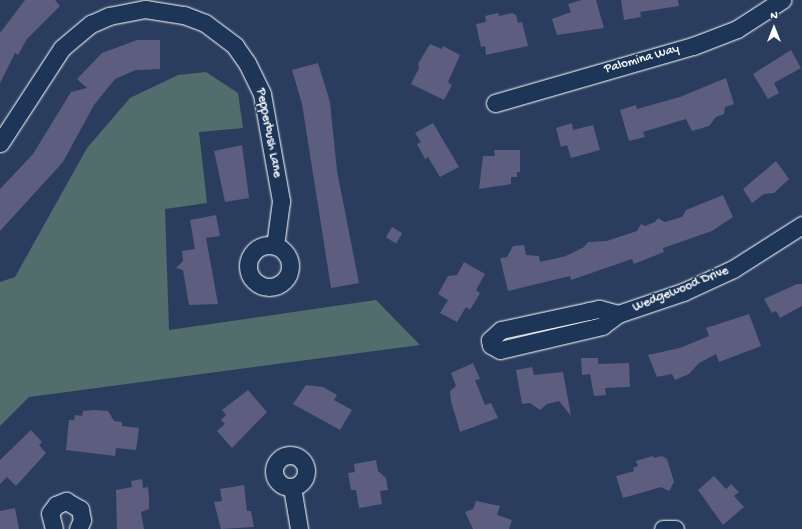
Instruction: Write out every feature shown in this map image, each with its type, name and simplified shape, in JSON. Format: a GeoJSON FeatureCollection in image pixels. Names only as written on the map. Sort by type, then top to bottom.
{"type":"FeatureCollection","features":[{"type":"Feature","properties":{"kind":"street","name":"Palomina Way"},"geometry":{"type":"LineString","coordinates":[[495,103],[693,46],[736,29],[782,0]]}},
{"type":"Feature","properties":{"kind":"street","name":"Pepperbush Lane"},"geometry":{"type":"LineString","coordinates":[[0,143],[62,48],[91,24],[109,16],[145,9],[184,15],[205,23],[235,46],[248,63],[262,94],[281,201],[275,246]]}},
{"type":"Feature","properties":{"kind":"street","name":"Wedgewood Drive"},"geometry":{"type":"LineString","coordinates":[[618,314],[599,309],[589,311],[501,330],[490,340],[495,348],[506,349],[602,326],[618,314],[716,278],[757,256],[802,225]]}},
{"type":"Feature","properties":{"kind":"street"},"geometry":{"type":"LineString","coordinates":[[292,487],[299,529]]}},
{"type":"Feature","properties":{"kind":"street"},"geometry":{"type":"LineString","coordinates":[[54,529],[50,513],[56,504],[66,501],[80,509],[82,520],[78,529]]}},
{"type":"Feature","properties":{"kind":"street"},"geometry":{"type":"LineString","coordinates":[[663,529],[675,529]]}},
{"type":"Feature","properties":{"kind":"green space"},"geometry":{"type":"Polygon","coordinates":[[[206,72],[238,93],[243,128],[199,132],[207,203],[165,209],[169,330],[376,300],[420,345],[29,397],[0,426],[0,282],[15,277],[87,148],[130,98],[178,75],[206,72]]]}},
{"type":"Feature","properties":{"kind":"building"},"geometry":{"type":"Polygon","coordinates":[[[25,0],[55,0],[60,6],[27,39],[18,55],[15,53],[0,83],[0,33],[25,0]]]}},
{"type":"Feature","properties":{"kind":"building"},"geometry":{"type":"Polygon","coordinates":[[[582,0],[596,0],[604,28],[557,35],[552,19],[571,12],[568,4],[582,0]]]}},
{"type":"Feature","properties":{"kind":"building"},"geometry":{"type":"Polygon","coordinates":[[[621,0],[678,0],[679,6],[640,12],[641,17],[624,20],[621,0]]]}},
{"type":"Feature","properties":{"kind":"building"},"geometry":{"type":"Polygon","coordinates":[[[498,13],[499,16],[512,13],[516,15],[518,23],[522,22],[528,46],[486,55],[485,46],[481,47],[476,24],[486,22],[485,16],[498,13]]]}},
{"type":"Feature","properties":{"kind":"building"},"geometry":{"type":"Polygon","coordinates":[[[137,40],[160,40],[160,69],[136,70],[115,79],[94,105],[63,162],[0,231],[0,189],[33,154],[71,92],[87,88],[77,79],[102,53],[137,40]]]}},
{"type":"Feature","properties":{"kind":"building"},"geometry":{"type":"Polygon","coordinates":[[[430,44],[442,49],[443,46],[460,55],[448,82],[452,85],[444,100],[411,84],[419,68],[418,64],[430,44]]]}},
{"type":"Feature","properties":{"kind":"building"},"geometry":{"type":"Polygon","coordinates":[[[791,50],[801,68],[774,83],[779,93],[768,99],[753,74],[791,50]]]}},
{"type":"Feature","properties":{"kind":"building"},"geometry":{"type":"Polygon","coordinates":[[[318,63],[330,102],[337,171],[359,283],[331,288],[302,104],[292,70],[318,63]]]}},
{"type":"Feature","properties":{"kind":"building"},"geometry":{"type":"Polygon","coordinates":[[[726,78],[734,104],[725,107],[724,114],[716,117],[709,126],[692,131],[686,119],[643,132],[645,137],[629,141],[620,110],[636,105],[637,109],[680,97],[726,78]]]}},
{"type":"Feature","properties":{"kind":"building"},"geometry":{"type":"Polygon","coordinates":[[[433,123],[459,167],[440,177],[428,157],[425,159],[417,144],[421,142],[415,133],[433,123]]]}},
{"type":"Feature","properties":{"kind":"building"},"geometry":{"type":"Polygon","coordinates":[[[572,123],[573,130],[593,125],[600,150],[571,158],[567,145],[561,147],[556,128],[572,123]]]}},
{"type":"Feature","properties":{"kind":"building"},"geometry":{"type":"Polygon","coordinates":[[[242,145],[249,198],[225,202],[214,151],[242,145]]]}},
{"type":"Feature","properties":{"kind":"building"},"geometry":{"type":"Polygon","coordinates":[[[494,150],[520,150],[520,172],[517,172],[517,177],[511,177],[511,184],[479,189],[483,156],[495,156],[494,150]]]}},
{"type":"Feature","properties":{"kind":"building"},"geometry":{"type":"Polygon","coordinates":[[[776,161],[789,179],[774,193],[764,194],[752,203],[743,189],[776,161]]]}},
{"type":"Feature","properties":{"kind":"building"},"geometry":{"type":"Polygon","coordinates":[[[723,195],[733,217],[712,231],[663,248],[664,252],[634,264],[632,259],[571,280],[570,276],[508,291],[500,258],[507,257],[513,246],[524,245],[526,255],[539,256],[540,262],[566,256],[584,247],[588,242],[607,241],[637,231],[641,224],[645,226],[655,222],[658,218],[665,222],[682,217],[686,210],[723,195]]]}},
{"type":"Feature","properties":{"kind":"building"},"geometry":{"type":"Polygon","coordinates":[[[216,215],[220,236],[206,238],[218,304],[189,305],[183,270],[176,268],[183,261],[182,251],[195,249],[190,220],[216,215]]]}},
{"type":"Feature","properties":{"kind":"building"},"geometry":{"type":"Polygon","coordinates":[[[392,227],[402,233],[396,243],[386,237],[392,227]]]}},
{"type":"Feature","properties":{"kind":"building"},"geometry":{"type":"Polygon","coordinates":[[[464,262],[485,274],[476,290],[480,293],[470,310],[466,307],[457,322],[440,313],[448,300],[438,294],[448,276],[457,275],[464,262]]]}},
{"type":"Feature","properties":{"kind":"building"},"geometry":{"type":"Polygon","coordinates":[[[797,284],[802,284],[802,306],[780,318],[776,311],[772,313],[764,299],[797,284]]]}},
{"type":"Feature","properties":{"kind":"building"},"geometry":{"type":"Polygon","coordinates":[[[749,314],[761,346],[719,362],[716,354],[699,363],[689,374],[675,380],[672,374],[657,377],[648,355],[680,348],[709,336],[706,328],[749,314]]]}},
{"type":"Feature","properties":{"kind":"building"},"geometry":{"type":"Polygon","coordinates":[[[581,358],[598,358],[598,364],[629,363],[630,387],[605,388],[606,395],[594,396],[590,374],[582,375],[581,358]]]}},
{"type":"Feature","properties":{"kind":"building"},"geometry":{"type":"Polygon","coordinates":[[[473,363],[480,379],[475,380],[485,405],[491,403],[498,418],[460,432],[451,401],[450,391],[456,386],[451,373],[473,363]]]}},
{"type":"Feature","properties":{"kind":"building"},"geometry":{"type":"Polygon","coordinates":[[[532,367],[534,375],[563,372],[571,416],[559,401],[547,404],[540,410],[530,403],[522,404],[516,370],[532,367]]]}},
{"type":"Feature","properties":{"kind":"building"},"geometry":{"type":"Polygon","coordinates":[[[306,385],[323,387],[337,395],[334,400],[352,410],[340,430],[293,404],[306,385]]]}},
{"type":"Feature","properties":{"kind":"building"},"geometry":{"type":"Polygon","coordinates":[[[248,390],[267,412],[232,448],[217,431],[225,424],[221,420],[226,415],[222,410],[248,390]]]}},
{"type":"Feature","properties":{"kind":"building"},"geometry":{"type":"Polygon","coordinates":[[[83,411],[108,411],[114,421],[122,422],[122,426],[139,428],[136,450],[116,448],[115,456],[66,450],[69,420],[74,420],[75,415],[82,416],[83,411]]]}},
{"type":"Feature","properties":{"kind":"building"},"geometry":{"type":"Polygon","coordinates":[[[31,430],[42,442],[39,445],[46,453],[16,486],[7,477],[0,484],[0,460],[31,430]]]}},
{"type":"Feature","properties":{"kind":"building"},"geometry":{"type":"Polygon","coordinates":[[[653,456],[654,458],[662,456],[667,459],[674,482],[669,491],[661,487],[623,498],[616,476],[634,471],[633,468],[638,466],[636,461],[653,456]]]}},
{"type":"Feature","properties":{"kind":"building"},"geometry":{"type":"Polygon","coordinates":[[[376,460],[378,471],[386,478],[388,490],[380,491],[382,504],[359,508],[356,490],[351,490],[348,473],[355,472],[354,464],[376,460]]]}},
{"type":"Feature","properties":{"kind":"building"},"geometry":{"type":"Polygon","coordinates":[[[714,476],[726,489],[731,484],[739,492],[734,496],[744,507],[723,525],[698,490],[714,476]]]}},
{"type":"Feature","properties":{"kind":"building"},"geometry":{"type":"Polygon","coordinates":[[[142,479],[143,488],[148,487],[149,498],[149,509],[141,512],[144,529],[117,529],[116,490],[132,487],[131,481],[142,479]]]}},
{"type":"Feature","properties":{"kind":"building"},"geometry":{"type":"Polygon","coordinates":[[[244,485],[247,511],[251,511],[254,527],[221,529],[214,502],[222,501],[220,489],[244,485]]]}},
{"type":"Feature","properties":{"kind":"building"},"geometry":{"type":"Polygon","coordinates":[[[476,501],[500,506],[497,515],[512,520],[509,529],[473,529],[465,512],[473,509],[476,501]]]}},
{"type":"Feature","properties":{"kind":"building"},"geometry":{"type":"Polygon","coordinates":[[[15,508],[19,529],[0,529],[0,511],[15,508]]]}}]}
